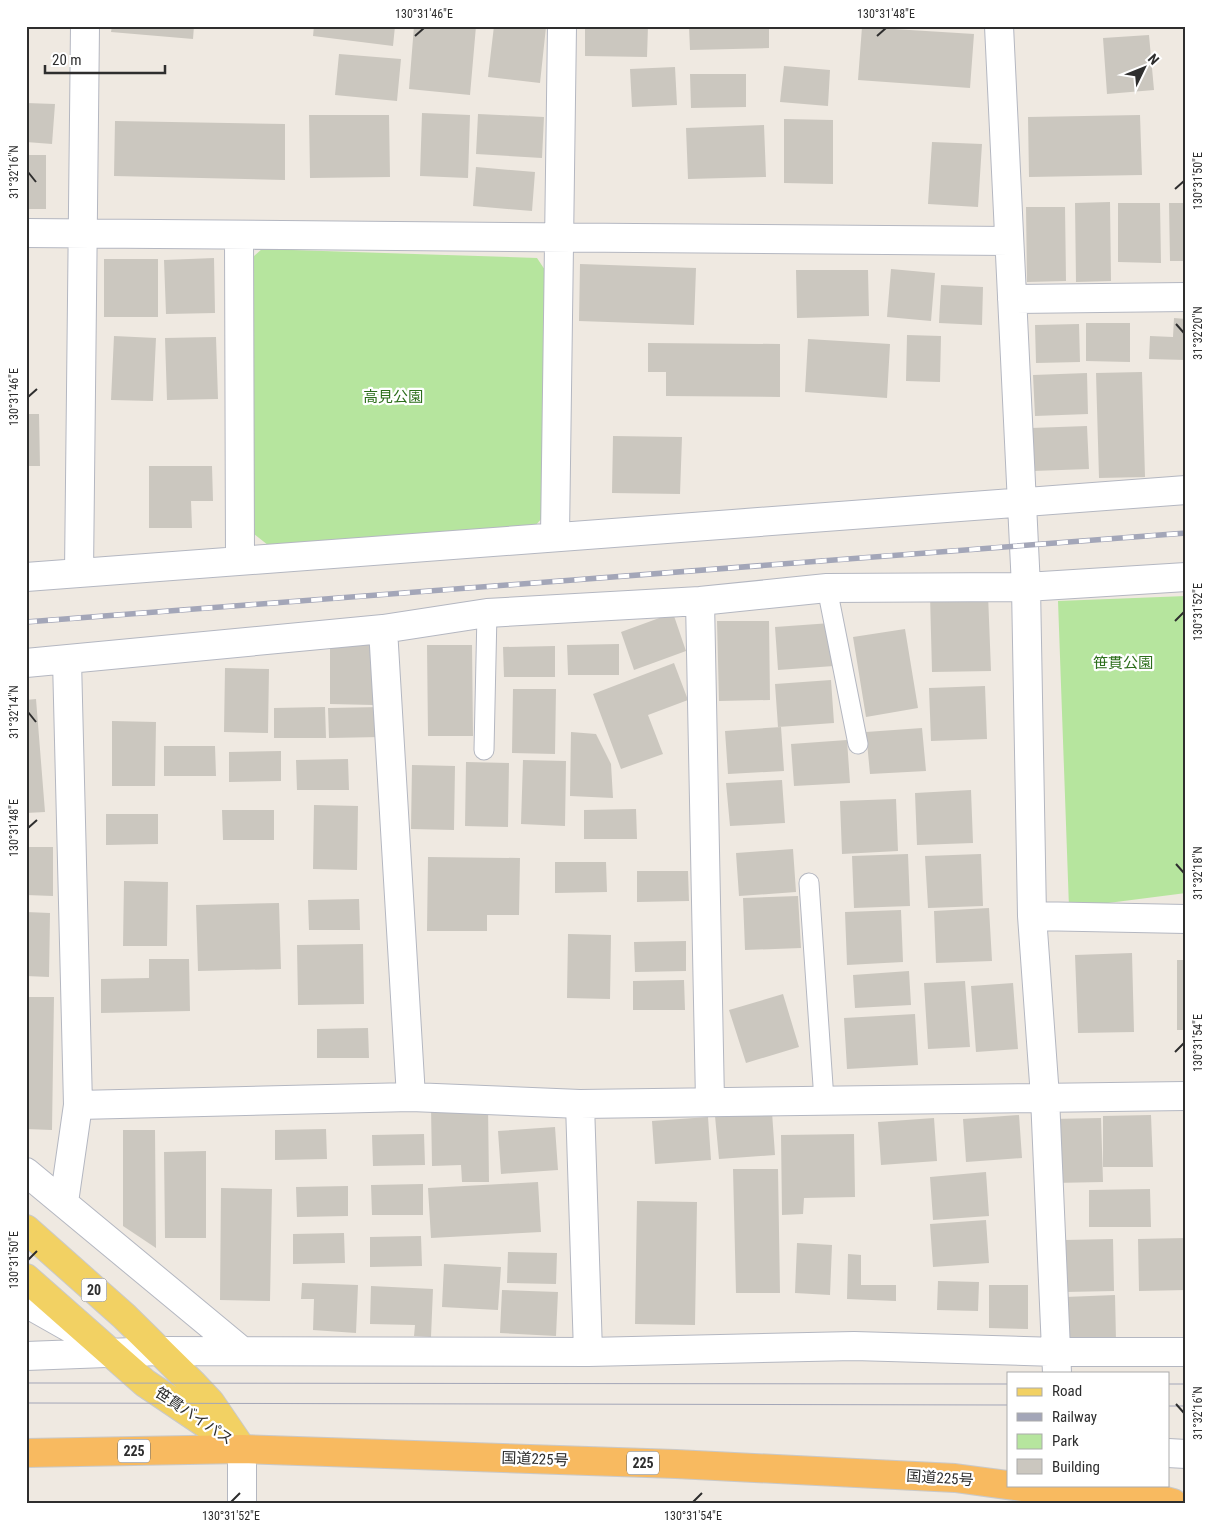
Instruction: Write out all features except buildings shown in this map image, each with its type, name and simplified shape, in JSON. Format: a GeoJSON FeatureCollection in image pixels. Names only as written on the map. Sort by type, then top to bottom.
{"type":"FeatureCollection","features":[{"type":"Feature","properties":{"kind":"highway","name":"国道225号"},"geometry":{"type":"LineString","coordinates":[[26,1453],[242,1449],[676,1464],[955,1478],[1007,1485]]}},
{"type":"Feature","properties":{"kind":"highway","name":"国道225号"},"geometry":{"type":"LineString","coordinates":[[1014,1486],[1051,1491],[1133,1492],[1173,1503]]}},
{"type":"Feature","properties":{"kind":"main road","name":"笹貫バイパス"},"geometry":{"type":"LineString","coordinates":[[26,1229],[160,1351],[210,1402],[242,1449]]}},
{"type":"Feature","properties":{"kind":"main road","name":"笹貫バイパス"},"geometry":{"type":"LineString","coordinates":[[26,1278],[115,1354],[145,1383],[242,1449]]}},
{"type":"Feature","properties":{"kind":"street"},"geometry":{"type":"LineString","coordinates":[[79,573],[84,26]]}},
{"type":"Feature","properties":{"kind":"street"},"geometry":{"type":"LineString","coordinates":[[555,536],[562,26]]}},
{"type":"Feature","properties":{"kind":"street"},"geometry":{"type":"LineString","coordinates":[[999,26],[1026,587],[1032,916],[1044,1097],[1057,1362]]}},
{"type":"Feature","properties":{"kind":"street"},"geometry":{"type":"LineString","coordinates":[[26,233],[1009,241]]}},
{"type":"Feature","properties":{"kind":"street"},"geometry":{"type":"LineString","coordinates":[[239,235],[240,560]]}},
{"type":"Feature","properties":{"kind":"street"},"geometry":{"type":"LineString","coordinates":[[1012,299],[1186,297]]}},
{"type":"Feature","properties":{"kind":"street"},"geometry":{"type":"LineString","coordinates":[[26,577],[1186,490]]}},
{"type":"Feature","properties":{"kind":"street"},"geometry":{"type":"LineString","coordinates":[[26,663],[383,630],[487,613],[700,600],[827,588],[1026,587],[1186,577]]}},
{"type":"Feature","properties":{"kind":"street"},"geometry":{"type":"LineString","coordinates":[[700,600],[710,1101]]}},
{"type":"Feature","properties":{"kind":"street"},"geometry":{"type":"LineString","coordinates":[[383,630],[411,1097]]}},
{"type":"Feature","properties":{"kind":"street"},"geometry":{"type":"LineString","coordinates":[[64,1202],[78,1105],[67,660]]}},
{"type":"Feature","properties":{"kind":"street"},"geometry":{"type":"LineString","coordinates":[[1032,916],[1186,918]]}},
{"type":"Feature","properties":{"kind":"street"},"geometry":{"type":"LineString","coordinates":[[78,1105],[411,1097],[580,1104],[1186,1096]]}},
{"type":"Feature","properties":{"kind":"street"},"geometry":{"type":"LineString","coordinates":[[580,1104],[588,1352]]}},
{"type":"Feature","properties":{"kind":"street"},"geometry":{"type":"LineString","coordinates":[[26,1172],[242,1351]]}},
{"type":"Feature","properties":{"kind":"street"},"geometry":{"type":"LineString","coordinates":[[26,1303],[115,1354]]}},
{"type":"Feature","properties":{"kind":"street"},"geometry":{"type":"LineString","coordinates":[[26,1356],[160,1351],[588,1352],[854,1346],[1057,1362],[1186,1352]]}},
{"type":"Feature","properties":{"kind":"street"},"geometry":{"type":"LineString","coordinates":[[242,1449],[242,1503]]}},
{"type":"Feature","properties":{"kind":"street"},"geometry":{"type":"LineString","coordinates":[[1170,1453],[1186,1454]]}},
{"type":"Feature","properties":{"kind":"lane"},"geometry":{"type":"LineString","coordinates":[[827,588],[858,744]]}},
{"type":"Feature","properties":{"kind":"lane"},"geometry":{"type":"LineString","coordinates":[[484,750],[487,613]]}},
{"type":"Feature","properties":{"kind":"lane"},"geometry":{"type":"LineString","coordinates":[[809,883],[824,1100]]}},
{"type":"Feature","properties":{"kind":"green space","name":"高見公園"},"geometry":{"type":"Polygon","coordinates":[[[262,249],[537,258],[545,270],[545,515],[532,529],[273,549],[245,527],[246,263],[262,249]]]}},
{"type":"Feature","properties":{"kind":"green space","name":"笹貫公園"},"geometry":{"type":"Polygon","coordinates":[[[1186,596],[1186,893],[1069,908],[1058,601],[1186,596]]]}},
{"type":"Feature","properties":{"kind":"tram line"},"geometry":{"type":"LineString","coordinates":[[26,1383],[1007,1384]]}},
{"type":"Feature","properties":{"kind":"tram line"},"geometry":{"type":"LineString","coordinates":[[1170,1384],[1186,1384]]}},
{"type":"Feature","properties":{"kind":"tram line"},"geometry":{"type":"LineString","coordinates":[[26,1403],[1007,1405]]}},
{"type":"Feature","properties":{"kind":"tram line"},"geometry":{"type":"LineString","coordinates":[[1170,1406],[1186,1406]]}},
{"type":"Feature","properties":{"kind":"railway"},"geometry":{"type":"LineString","coordinates":[[26,622],[1186,533]]}}]}
